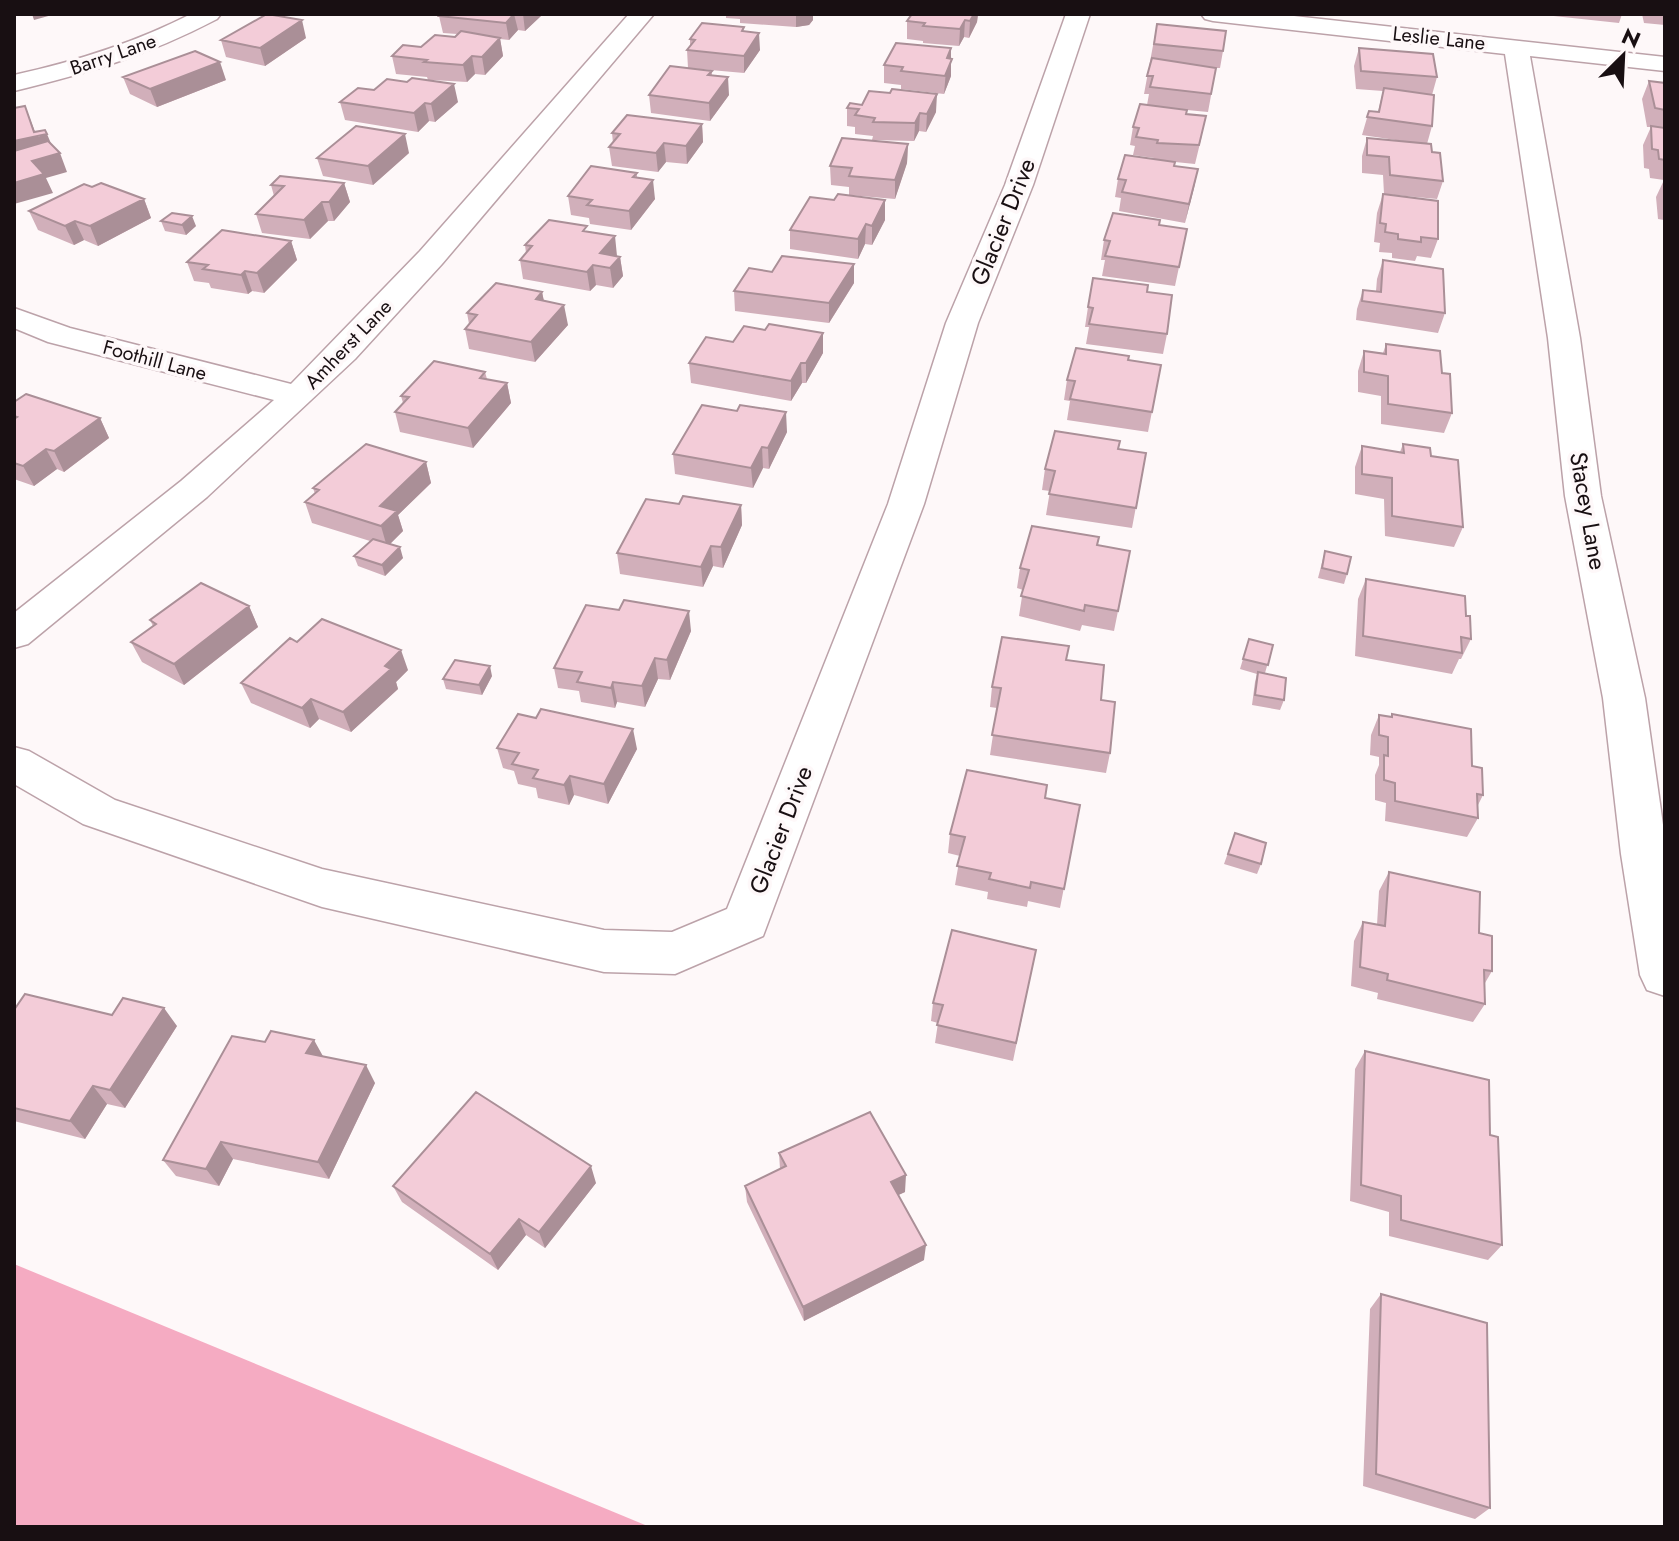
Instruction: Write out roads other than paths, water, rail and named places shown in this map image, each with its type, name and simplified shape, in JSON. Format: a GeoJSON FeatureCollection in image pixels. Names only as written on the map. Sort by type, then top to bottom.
{"type":"FeatureCollection","features":[{"type":"Feature","properties":{"kind":"street","name":"Barry Lane"},"geometry":{"type":"LineString","coordinates":[[14,83],[90,65],[140,47],[209,14]]}},
{"type":"Feature","properties":{"kind":"street","name":"Amherst Lane"},"geometry":{"type":"LineString","coordinates":[[14,634],[131,542],[298,396],[466,217],[541,126],[642,14]]}},
{"type":"Feature","properties":{"kind":"street","name":"Glacier Drive"},"geometry":{"type":"LineString","coordinates":[[14,763],[99,812],[322,888],[590,948],[675,953],[746,922],[906,504],[962,323],[1019,185],[1078,14]]}},
{"type":"Feature","properties":{"kind":"street","name":"Leslie Lane"},"geometry":{"type":"LineString","coordinates":[[1213,14],[1665,64]]}},
{"type":"Feature","properties":{"kind":"street","name":"Stacey Lane"},"geometry":{"type":"LineString","coordinates":[[1516,47],[1564,338],[1583,496],[1624,698],[1644,854],[1665,975]]}},
{"type":"Feature","properties":{"kind":"street","name":"Foothill Lane"},"geometry":{"type":"LineString","coordinates":[[14,317],[59,335],[298,396]]}}]}
